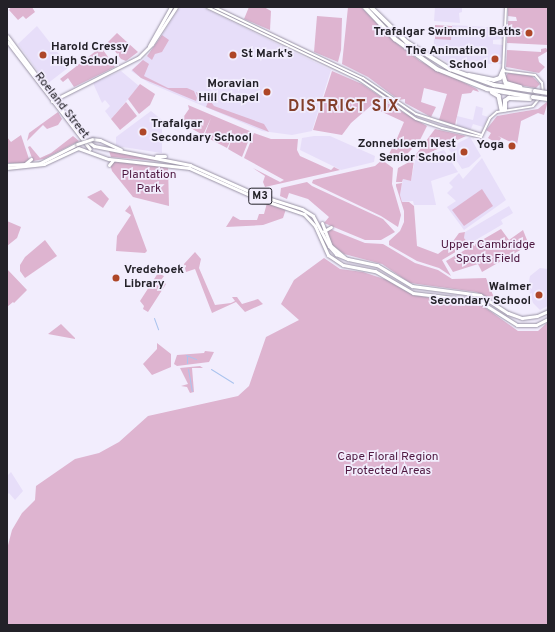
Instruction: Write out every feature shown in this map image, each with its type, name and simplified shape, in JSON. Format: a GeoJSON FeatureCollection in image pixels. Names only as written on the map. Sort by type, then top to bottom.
{"type":"FeatureCollection","features":[{"type":"Feature","properties":{"kind":"highway"},"geometry":{"type":"LineString","coordinates":[[365,7],[403,45],[437,68],[464,81],[496,93],[500,98],[503,110]]}},
{"type":"Feature","properties":{"kind":"highway"},"geometry":{"type":"LineString","coordinates":[[371,7],[407,42],[450,69],[494,85],[536,90]]}},
{"type":"Feature","properties":{"kind":"highway"},"geometry":{"type":"LineString","coordinates":[[450,69],[494,80],[500,78],[503,72]]}},
{"type":"Feature","properties":{"kind":"highway"},"geometry":{"type":"LineString","coordinates":[[503,72],[504,81],[508,85],[548,92]]}},
{"type":"Feature","properties":{"kind":"highway"},"geometry":{"type":"LineString","coordinates":[[464,81],[492,90],[533,98]]}},
{"type":"Feature","properties":{"kind":"highway"},"geometry":{"type":"LineString","coordinates":[[503,110],[505,101],[509,98],[548,99]]}},
{"type":"Feature","properties":{"kind":"main road"},"geometry":{"type":"LineString","coordinates":[[148,46],[171,7]]}},
{"type":"Feature","properties":{"kind":"main road"},"geometry":{"type":"LineString","coordinates":[[53,100],[123,67],[139,57],[176,7]]}},
{"type":"Feature","properties":{"kind":"main road","name":"Roeland Street"},"geometry":{"type":"LineString","coordinates":[[7,36],[53,100],[92,145],[129,153]]}},
{"type":"Feature","properties":{"kind":"main road","name":"Roeland Street"},"geometry":{"type":"LineString","coordinates":[[7,41],[93,152]]}},
{"type":"Feature","properties":{"kind":"main road","name":"M3"},"geometry":{"type":"LineString","coordinates":[[7,165],[40,163],[77,144],[92,139],[100,140],[129,153],[190,165],[255,194],[306,211],[318,224],[330,248],[345,258],[377,265],[412,286],[480,295],[516,317],[529,318],[548,310]]}},
{"type":"Feature","properties":{"kind":"main road","name":"M3"},"geometry":{"type":"LineString","coordinates":[[7,168],[44,164],[76,148],[115,159],[189,168],[254,197],[297,210],[312,222],[328,254],[335,262],[375,271],[413,293],[479,301],[517,325],[536,325],[548,319]]}},
{"type":"Feature","properties":{"kind":"main road"},"geometry":{"type":"LineString","coordinates":[[146,156],[165,156]]}},
{"type":"Feature","properties":{"kind":"main road"},"geometry":{"type":"LineString","coordinates":[[22,165],[28,163],[31,159]]}},
{"type":"Feature","properties":{"kind":"main road"},"geometry":{"type":"LineString","coordinates":[[109,165],[115,159]]}},
{"type":"Feature","properties":{"kind":"main road"},"geometry":{"type":"LineString","coordinates":[[322,223],[331,246],[345,258]]}},
{"type":"Feature","properties":{"kind":"main road"},"geometry":{"type":"LineString","coordinates":[[324,231],[331,227]]}},
{"type":"Feature","properties":{"kind":"street"},"geometry":{"type":"LineString","coordinates":[[207,7],[360,80],[416,119],[442,128],[481,136]]}},
{"type":"Feature","properties":{"kind":"street"},"geometry":{"type":"LineString","coordinates":[[214,7],[363,78],[416,114],[481,136]]}},
{"type":"Feature","properties":{"kind":"street"},"geometry":{"type":"LineString","coordinates":[[481,136],[491,116],[503,110],[533,106],[542,98],[543,89],[540,80],[533,74],[503,72],[506,7]]}},
{"type":"Feature","properties":{"kind":"shaded area"},"geometry":{"type":"Polygon","coordinates":[[[180,7],[202,7],[331,70],[312,131],[292,135],[262,131],[149,83],[131,71],[151,52],[180,7]]]}},
{"type":"Feature","properties":{"kind":"shaded area"},"geometry":{"type":"Polygon","coordinates":[[[435,7],[462,7],[462,12],[459,13],[460,23],[434,21],[435,7]]]}},
{"type":"Feature","properties":{"kind":"shaded area"},"geometry":{"type":"Polygon","coordinates":[[[452,25],[503,28],[503,39],[493,40],[493,44],[503,45],[502,64],[449,63],[433,54],[434,39],[451,39],[452,25]]]}},
{"type":"Feature","properties":{"kind":"shaded area","name":"Harold Cressy High School"},"geometry":{"type":"Polygon","coordinates":[[[37,26],[69,67],[47,84],[18,44],[37,26]]]}},
{"type":"Feature","properties":{"kind":"shaded area"},"geometry":{"type":"Polygon","coordinates":[[[121,71],[139,86],[111,119],[105,111],[110,106],[105,100],[102,103],[93,83],[121,71]]]}},
{"type":"Feature","properties":{"kind":"shaded area"},"geometry":{"type":"Polygon","coordinates":[[[476,106],[483,108],[482,115],[488,117],[483,127],[473,124],[471,129],[457,126],[457,116],[473,120],[476,106]]]}},
{"type":"Feature","properties":{"kind":"shaded area","name":"Trafalgar Secondary School"},"geometry":{"type":"Polygon","coordinates":[[[151,111],[162,120],[162,153],[116,146],[116,137],[151,111]]]}},
{"type":"Feature","properties":{"kind":"shaded area"},"geometry":{"type":"Polygon","coordinates":[[[330,136],[375,156],[374,162],[341,170],[300,150],[302,138],[330,136]]]}},
{"type":"Feature","properties":{"kind":"shaded area","name":"Zonnebloem Nest Senior School"},"geometry":{"type":"Polygon","coordinates":[[[470,137],[481,156],[469,167],[462,169],[448,148],[470,137]]]}},
{"type":"Feature","properties":{"kind":"shaded area"},"geometry":{"type":"Polygon","coordinates":[[[444,150],[458,172],[431,181],[436,205],[414,205],[413,201],[402,202],[400,195],[403,179],[411,181],[415,160],[444,150]]]}},
{"type":"Feature","properties":{"kind":"shaded area"},"geometry":{"type":"Polygon","coordinates":[[[482,158],[506,200],[464,230],[447,207],[456,201],[447,193],[453,187],[449,183],[459,173],[463,179],[482,158]]]}},
{"type":"Feature","properties":{"kind":"shaded area"},"geometry":{"type":"Polygon","coordinates":[[[509,206],[513,213],[501,220],[503,224],[469,244],[464,238],[465,232],[509,206]]]}},
{"type":"Feature","properties":{"kind":"shaded area","name":"Walmer Secondary School"},"geometry":{"type":"Polygon","coordinates":[[[540,268],[548,269],[548,306],[540,310],[533,303],[528,287],[530,276],[540,268]]]}},
{"type":"Feature","properties":{"kind":"shaded area"},"geometry":{"type":"Polygon","coordinates":[[[11,472],[23,491],[15,500],[9,493],[7,495],[7,476],[11,472]]]}},
{"type":"Feature","properties":{"kind":"green space"},"geometry":{"type":"Polygon","coordinates":[[[11,7],[32,7],[35,12],[26,19],[23,16],[18,20],[9,10],[11,7]]]}},
{"type":"Feature","properties":{"kind":"green space"},"geometry":{"type":"Polygon","coordinates":[[[249,7],[264,7],[271,11],[270,30],[244,19],[249,7]]]}},
{"type":"Feature","properties":{"kind":"green space"},"geometry":{"type":"Polygon","coordinates":[[[348,7],[361,7],[395,42],[420,61],[477,89],[479,92],[473,90],[471,93],[462,94],[455,125],[439,120],[447,94],[424,88],[421,102],[436,107],[431,117],[405,103],[405,99],[399,100],[368,77],[342,64],[348,7]]]}},
{"type":"Feature","properties":{"kind":"green space"},"geometry":{"type":"Polygon","coordinates":[[[508,7],[548,7],[548,45],[507,43],[508,21],[517,21],[516,17],[508,16],[508,7]]]}},
{"type":"Feature","properties":{"kind":"green space"},"geometry":{"type":"Polygon","coordinates":[[[317,16],[342,18],[341,50],[338,62],[314,52],[317,16]]]}},
{"type":"Feature","properties":{"kind":"green space"},"geometry":{"type":"Polygon","coordinates":[[[435,25],[452,26],[451,40],[435,39],[435,25]]]}},
{"type":"Feature","properties":{"kind":"green space"},"geometry":{"type":"Polygon","coordinates":[[[117,33],[138,52],[126,61],[121,59],[108,42],[117,33]]]}},
{"type":"Feature","properties":{"kind":"green space"},"geometry":{"type":"Polygon","coordinates":[[[162,35],[169,40],[162,52],[155,54],[152,60],[147,56],[162,35]]]}},
{"type":"Feature","properties":{"kind":"green space"},"geometry":{"type":"Polygon","coordinates":[[[101,47],[115,67],[74,87],[68,78],[63,82],[60,79],[101,47]]]}},
{"type":"Feature","properties":{"kind":"green space"},"geometry":{"type":"Polygon","coordinates":[[[546,48],[548,51],[538,57],[539,62],[545,67],[539,73],[506,67],[507,50],[541,52],[541,49],[546,48]]]}},
{"type":"Feature","properties":{"kind":"green space"},"geometry":{"type":"Polygon","coordinates":[[[143,60],[149,64],[144,76],[168,88],[187,88],[194,91],[197,98],[196,101],[141,78],[132,70],[143,60]]]}},
{"type":"Feature","properties":{"kind":"green space"},"geometry":{"type":"Polygon","coordinates":[[[332,71],[362,84],[381,97],[351,123],[342,135],[313,130],[332,71]]]}},
{"type":"Feature","properties":{"kind":"green space"},"geometry":{"type":"Polygon","coordinates":[[[508,73],[532,76],[540,84],[536,88],[507,83],[505,77],[508,73]]]}},
{"type":"Feature","properties":{"kind":"green space"},"geometry":{"type":"Polygon","coordinates":[[[140,84],[155,94],[150,105],[139,114],[128,99],[140,84]]]}},
{"type":"Feature","properties":{"kind":"green space"},"geometry":{"type":"Polygon","coordinates":[[[196,92],[209,99],[214,106],[264,124],[269,132],[206,107],[208,102],[198,98],[196,92]]]}},
{"type":"Feature","properties":{"kind":"green space"},"geometry":{"type":"Polygon","coordinates":[[[548,101],[544,115],[538,113],[521,121],[517,145],[498,136],[501,138],[498,144],[488,138],[491,133],[486,130],[497,116],[538,109],[548,101]]]}},
{"type":"Feature","properties":{"kind":"green space"},"geometry":{"type":"Polygon","coordinates":[[[126,102],[137,116],[120,130],[111,119],[126,102]]]}},
{"type":"Feature","properties":{"kind":"green space"},"geometry":{"type":"Polygon","coordinates":[[[387,103],[427,126],[419,142],[402,159],[388,156],[392,148],[397,150],[399,145],[395,143],[404,122],[378,110],[387,103]]]}},
{"type":"Feature","properties":{"kind":"green space"},"geometry":{"type":"Polygon","coordinates":[[[188,105],[252,132],[242,157],[228,149],[234,133],[227,148],[204,136],[211,118],[203,135],[180,122],[189,109],[188,105]]]}},
{"type":"Feature","properties":{"kind":"green space"},"geometry":{"type":"Polygon","coordinates":[[[58,112],[62,119],[58,125],[47,129],[43,125],[27,141],[29,133],[58,112]]]}},
{"type":"Feature","properties":{"kind":"green space"},"geometry":{"type":"Polygon","coordinates":[[[435,129],[466,136],[414,160],[411,181],[403,179],[402,182],[396,182],[398,168],[411,161],[435,129]]]}},
{"type":"Feature","properties":{"kind":"green space"},"geometry":{"type":"Polygon","coordinates":[[[254,133],[271,139],[298,139],[297,150],[300,156],[331,170],[334,167],[340,170],[265,187],[263,182],[265,176],[253,168],[280,182],[284,180],[244,158],[254,133]]]}},
{"type":"Feature","properties":{"kind":"green space"},"geometry":{"type":"Polygon","coordinates":[[[21,135],[29,159],[25,163],[7,163],[7,137],[11,142],[21,135]]]}},
{"type":"Feature","properties":{"kind":"green space"},"geometry":{"type":"Polygon","coordinates":[[[73,136],[79,141],[44,159],[33,161],[28,147],[30,146],[40,158],[51,153],[73,136]]]}},
{"type":"Feature","properties":{"kind":"green space"},"geometry":{"type":"Polygon","coordinates":[[[109,151],[132,155],[171,162],[111,157],[109,151]]]}},
{"type":"Feature","properties":{"kind":"green space"},"geometry":{"type":"Polygon","coordinates":[[[382,160],[393,168],[392,184],[401,215],[398,227],[381,216],[312,183],[313,180],[375,166],[382,160]]]}},
{"type":"Feature","properties":{"kind":"green space","name":"Plantation Park"},"geometry":{"type":"Polygon","coordinates":[[[113,161],[168,166],[169,206],[133,197],[112,171],[110,164],[113,161]]]}},
{"type":"Feature","properties":{"kind":"green space"},"geometry":{"type":"Polygon","coordinates":[[[307,182],[312,186],[383,219],[395,232],[381,240],[365,240],[324,223],[329,217],[308,199],[289,193],[287,199],[280,196],[281,188],[307,182]]]}},
{"type":"Feature","properties":{"kind":"green space"},"geometry":{"type":"Polygon","coordinates":[[[402,183],[400,195],[402,202],[409,202],[414,206],[417,246],[438,254],[451,244],[459,233],[465,232],[464,238],[469,244],[442,260],[451,276],[439,268],[417,261],[389,245],[389,241],[400,231],[404,222],[404,211],[396,186],[396,184],[402,183]]]}},
{"type":"Feature","properties":{"kind":"green space"},"geometry":{"type":"Polygon","coordinates":[[[482,189],[493,206],[464,226],[452,210],[482,189]]]}},
{"type":"Feature","properties":{"kind":"green space"},"geometry":{"type":"Polygon","coordinates":[[[101,190],[109,199],[103,208],[87,197],[101,190]]]}},
{"type":"Feature","properties":{"kind":"green space"},"geometry":{"type":"Polygon","coordinates":[[[267,203],[286,209],[283,218],[263,225],[226,227],[233,216],[240,220],[257,220],[259,214],[264,214],[267,203]]]}},
{"type":"Feature","properties":{"kind":"green space"},"geometry":{"type":"Polygon","coordinates":[[[130,205],[147,251],[145,253],[116,251],[117,236],[131,215],[125,211],[130,205]]]}},
{"type":"Feature","properties":{"kind":"green space"},"geometry":{"type":"Polygon","coordinates":[[[7,221],[21,227],[17,238],[7,246],[7,221]]]}},
{"type":"Feature","properties":{"kind":"green space"},"geometry":{"type":"Polygon","coordinates":[[[330,229],[365,243],[383,244],[415,263],[438,270],[452,279],[486,278],[495,300],[476,292],[410,283],[382,264],[344,254],[331,244],[326,231],[330,229]]]}},
{"type":"Feature","properties":{"kind":"green space","name":"Upper Cambridge Sports Field"},"geometry":{"type":"Polygon","coordinates":[[[501,229],[509,240],[523,230],[529,245],[482,272],[478,264],[453,272],[446,261],[501,229]]]}},
{"type":"Feature","properties":{"kind":"green space"},"geometry":{"type":"Polygon","coordinates":[[[45,240],[57,256],[25,278],[20,271],[20,265],[25,257],[45,240]]]}},
{"type":"Feature","properties":{"kind":"green space"},"geometry":{"type":"Polygon","coordinates":[[[195,252],[201,259],[199,268],[215,305],[231,303],[235,301],[232,297],[237,297],[242,304],[258,299],[263,304],[245,312],[236,302],[212,313],[195,269],[186,272],[184,264],[195,252]]]}},
{"type":"Feature","properties":{"kind":"green space","name":"Cape Floral Region Protected Areas"},"geometry":{"type":"Polygon","coordinates":[[[324,258],[340,269],[363,272],[387,280],[413,295],[483,306],[518,331],[538,331],[548,322],[548,625],[7,625],[7,549],[12,530],[22,513],[35,500],[36,486],[75,459],[99,453],[119,442],[148,416],[238,396],[249,386],[266,337],[299,320],[281,304],[294,280],[324,258]]]}},
{"type":"Feature","properties":{"kind":"green space"},"geometry":{"type":"Polygon","coordinates":[[[7,269],[27,290],[14,303],[13,302],[7,307],[7,269]]]}},
{"type":"Feature","properties":{"kind":"green space"},"geometry":{"type":"Polygon","coordinates":[[[158,273],[164,276],[161,280],[166,284],[148,312],[143,309],[144,306],[140,301],[158,273]]]}},
{"type":"Feature","properties":{"kind":"green space"},"geometry":{"type":"Polygon","coordinates":[[[61,324],[75,338],[75,339],[48,334],[61,324]]]}},
{"type":"Feature","properties":{"kind":"green space"},"geometry":{"type":"Polygon","coordinates":[[[157,343],[171,354],[171,367],[152,375],[143,364],[157,349],[157,343]]]}},
{"type":"Feature","properties":{"kind":"green space"},"geometry":{"type":"Polygon","coordinates":[[[205,351],[214,352],[209,362],[177,366],[174,364],[177,355],[204,353],[205,351]]]}},
{"type":"Feature","properties":{"kind":"green space"},"geometry":{"type":"Polygon","coordinates":[[[200,366],[203,368],[192,368],[194,392],[190,393],[187,387],[181,386],[188,384],[180,368],[200,366]]]}},
{"type":"Feature","properties":{"kind":"waterway"},"geometry":{"type":"LineString","coordinates":[[154,318],[158,329]]}},
{"type":"Feature","properties":{"kind":"waterway"},"geometry":{"type":"LineString","coordinates":[[186,355],[196,359]]}},
{"type":"Feature","properties":{"kind":"waterway"},"geometry":{"type":"LineString","coordinates":[[187,356],[187,363]]}},
{"type":"Feature","properties":{"kind":"waterway"},"geometry":{"type":"LineString","coordinates":[[188,369],[192,391]]}},
{"type":"Feature","properties":{"kind":"waterway"},"geometry":{"type":"LineString","coordinates":[[211,369],[233,383]]}},
{"type":"Feature","properties":{"kind":"place","name":"Trafalgar Swimming Baths"},"geometry":{"type":"Point","coordinates":[529,33]}},
{"type":"Feature","properties":{"kind":"place","name":"Harold Cressy High School"},"geometry":{"type":"Point","coordinates":[43,55]}},
{"type":"Feature","properties":{"kind":"place","name":"St Mark's"},"geometry":{"type":"Point","coordinates":[233,55]}},
{"type":"Feature","properties":{"kind":"place","name":"The Animation School"},"geometry":{"type":"Point","coordinates":[495,59]}},
{"type":"Feature","properties":{"kind":"place","name":"Moravian Hill Chapel"},"geometry":{"type":"Point","coordinates":[267,92]}},
{"type":"Feature","properties":{"kind":"place","name":"Trafalgar Secondary School"},"geometry":{"type":"Point","coordinates":[143,132]}},
{"type":"Feature","properties":{"kind":"place","name":"Yoga"},"geometry":{"type":"Point","coordinates":[512,146]}},
{"type":"Feature","properties":{"kind":"place","name":"Zonnebloem Nest Senior School"},"geometry":{"type":"Point","coordinates":[464,152]}},
{"type":"Feature","properties":{"kind":"place","name":"Vredehoek Library"},"geometry":{"type":"Point","coordinates":[116,278]}},
{"type":"Feature","properties":{"kind":"place","name":"Walmer Secondary School"},"geometry":{"type":"Point","coordinates":[539,295]}},
{"type":"Feature","properties":{"kind":"district","name":"DISTRICT SIX"},"geometry":{"type":"Point","coordinates":[344,107]}}]}
